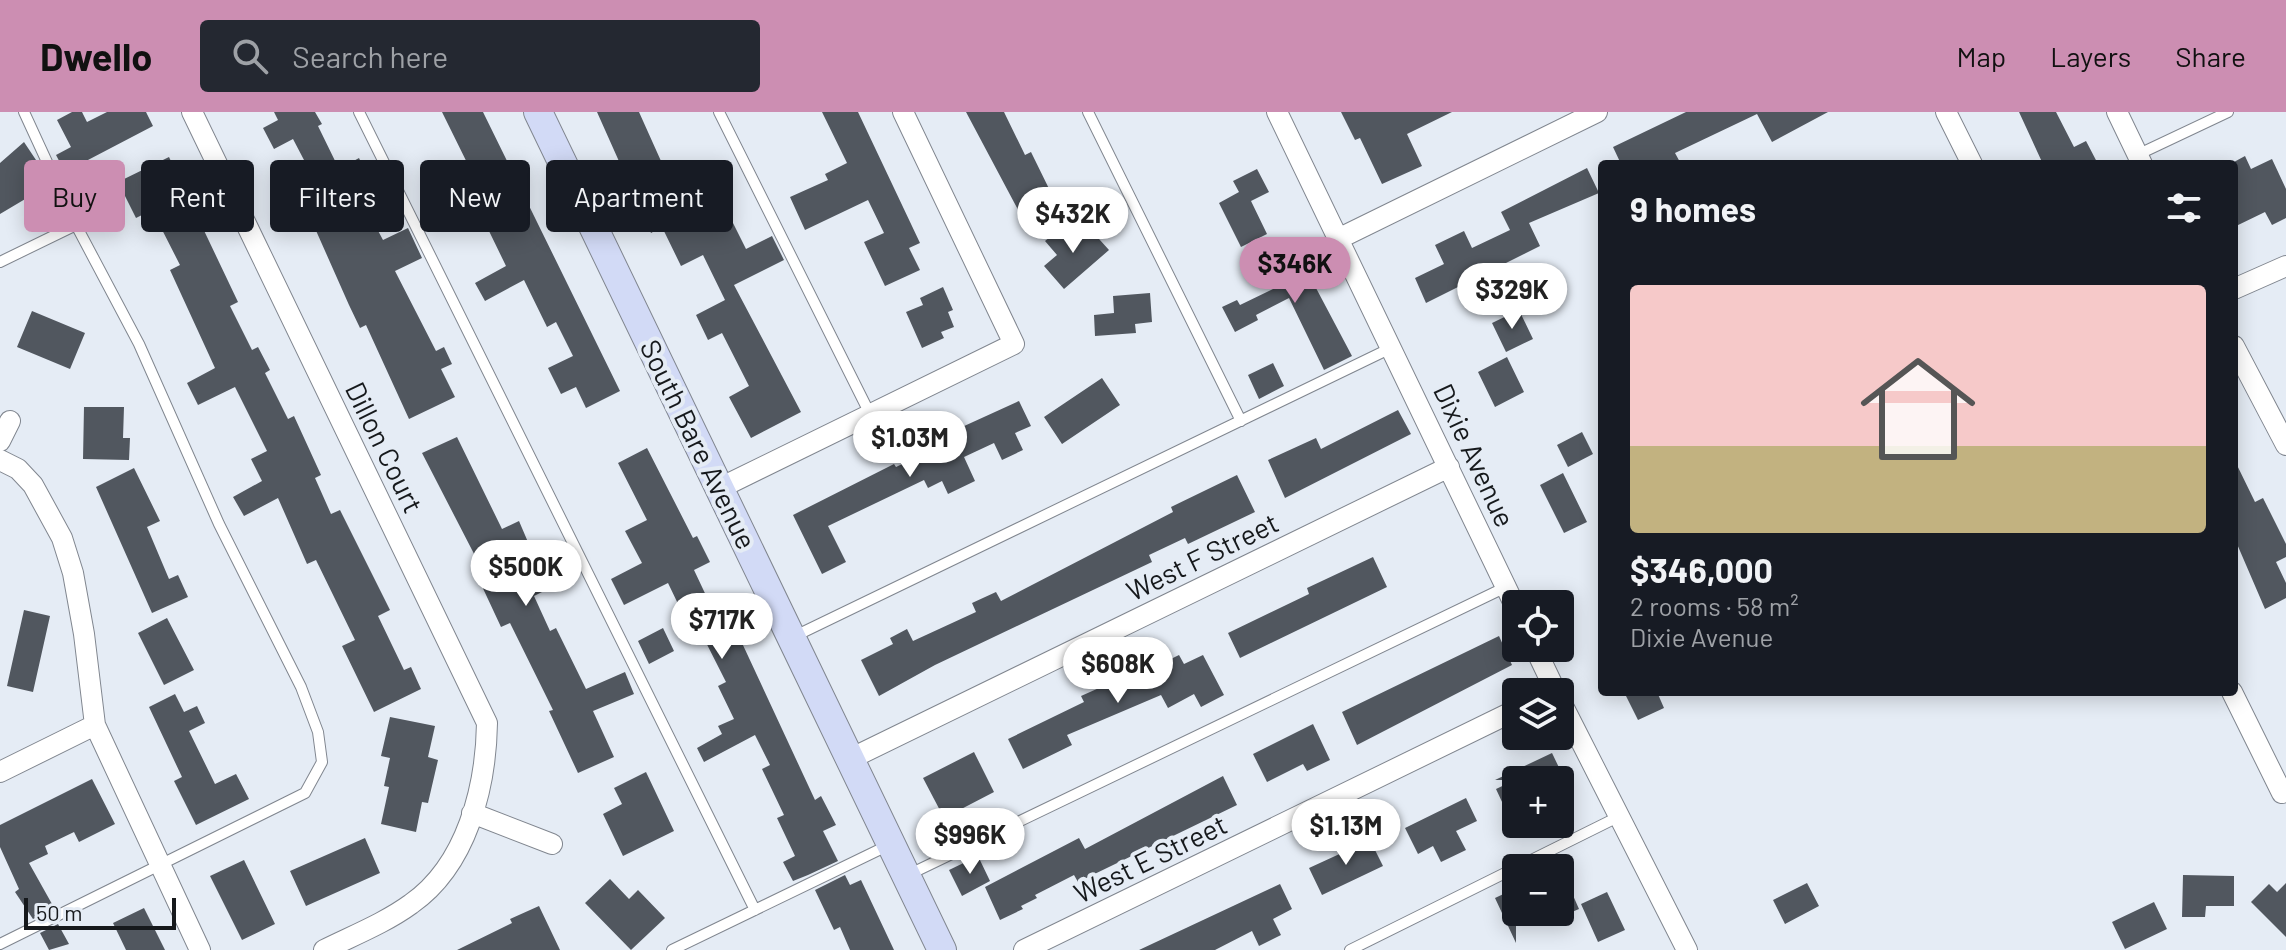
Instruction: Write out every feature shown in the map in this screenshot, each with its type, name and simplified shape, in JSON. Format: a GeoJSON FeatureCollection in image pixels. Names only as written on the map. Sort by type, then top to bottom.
{"type":"FeatureCollection","features":[{"type":"Feature","properties":{"kind":"street","name":"Dillon Court"},"geometry":{"type":"LineString","coordinates":[[192,112],[487,723],[486,759],[472,813],[451,861],[413,904],[324,950]]}},
{"type":"Feature","properties":{"kind":"street","name":"South Bare Avenue"},"geometry":{"type":"LineString","coordinates":[[538,112],[942,950]]}},
{"type":"Feature","properties":{"kind":"street"},"geometry":{"type":"LineString","coordinates":[[720,488],[1014,344],[903,112]]}},
{"type":"Feature","properties":{"kind":"street","name":"Dixie Avenue"},"geometry":{"type":"LineString","coordinates":[[1277,112],[1393,347],[1507,590]]}},
{"type":"Feature","properties":{"kind":"street"},"geometry":{"type":"LineString","coordinates":[[1338,239],[1597,112]]}},
{"type":"Feature","properties":{"kind":"street"},"geometry":{"type":"LineString","coordinates":[[1946,112],[1970,160]]}},
{"type":"Feature","properties":{"kind":"street"},"geometry":{"type":"LineString","coordinates":[[2117,112],[2140,160]]}},
{"type":"Feature","properties":{"kind":"street"},"geometry":{"type":"LineString","coordinates":[[2238,287],[2286,266]]}},
{"type":"Feature","properties":{"kind":"street"},"geometry":{"type":"LineString","coordinates":[[2238,353],[2285,441]]}},
{"type":"Feature","properties":{"kind":"street"},"geometry":{"type":"LineString","coordinates":[[0,441],[10,421]]}},
{"type":"Feature","properties":{"kind":"street"},"geometry":{"type":"LineString","coordinates":[[0,460],[18,469],[33,485],[62,538],[84,634],[95,725],[200,950]]}},
{"type":"Feature","properties":{"kind":"street","name":"West F Street"},"geometry":{"type":"LineString","coordinates":[[850,759],[1449,467]]}},
{"type":"Feature","properties":{"kind":"street"},"geometry":{"type":"LineString","coordinates":[[2234,696],[2282,793],[2286,791]]}},
{"type":"Feature","properties":{"kind":"street","name":"West E Street"},"geometry":{"type":"LineString","coordinates":[[1024,950],[1502,717]]}},
{"type":"Feature","properties":{"kind":"street"},"geometry":{"type":"LineString","coordinates":[[0,772],[95,725]]}},
{"type":"Feature","properties":{"kind":"street"},"geometry":{"type":"LineString","coordinates":[[1574,727],[1687,950]]}},
{"type":"Feature","properties":{"kind":"street"},"geometry":{"type":"LineString","coordinates":[[472,813],[552,844]]}},
{"type":"Feature","properties":{"kind":"lane"},"geometry":{"type":"LineString","coordinates":[[24,112],[46,160]]}},
{"type":"Feature","properties":{"kind":"lane"},"geometry":{"type":"LineString","coordinates":[[359,112],[755,910]]}},
{"type":"Feature","properties":{"kind":"lane"},"geometry":{"type":"LineString","coordinates":[[719,112],[870,414]]}},
{"type":"Feature","properties":{"kind":"lane"},"geometry":{"type":"LineString","coordinates":[[1088,112],[1241,421]]}},
{"type":"Feature","properties":{"kind":"lane"},"geometry":{"type":"LineString","coordinates":[[2140,160],[2228,112]]}},
{"type":"Feature","properties":{"kind":"lane"},"geometry":{"type":"LineString","coordinates":[[0,262],[62,232]]}},
{"type":"Feature","properties":{"kind":"lane"},"geometry":{"type":"LineString","coordinates":[[0,944],[305,793],[322,762],[301,687],[219,524],[139,344],[80,232]]}},
{"type":"Feature","properties":{"kind":"lane"},"geometry":{"type":"LineString","coordinates":[[792,637],[1393,347]]}},
{"type":"Feature","properties":{"kind":"lane"},"geometry":{"type":"LineString","coordinates":[[906,876],[1506,587]]}},
{"type":"Feature","properties":{"kind":"lane"},"geometry":{"type":"LineString","coordinates":[[1350,950],[1620,816]]}},
{"type":"Feature","properties":{"kind":"lane"},"geometry":{"type":"LineString","coordinates":[[672,950],[891,844]]}},
{"type":"Feature","properties":{"kind":"building"},"geometry":{"type":"Polygon","coordinates":[[[72,112],[82,112],[87,122],[107,112],[146,112],[153,126],[88,160],[59,160],[56,155],[71,147],[57,120],[72,112]]]}},
{"type":"Feature","properties":{"kind":"building"},"geometry":{"type":"Polygon","coordinates":[[[274,112],[315,112],[322,124],[318,126],[335,160],[304,160],[293,139],[274,149],[263,128],[278,120],[274,112]]]}},
{"type":"Feature","properties":{"kind":"building"},"geometry":{"type":"Polygon","coordinates":[[[442,112],[483,112],[507,160],[466,160],[442,112]]]}},
{"type":"Feature","properties":{"kind":"building"},"geometry":{"type":"Polygon","coordinates":[[[597,112],[639,112],[661,160],[618,160],[597,112]]]}},
{"type":"Feature","properties":{"kind":"building"},"geometry":{"type":"Polygon","coordinates":[[[822,112],[858,112],[920,243],[909,248],[920,270],[885,286],[864,242],[884,233],[868,200],[805,230],[790,197],[828,180],[825,174],[847,163],[822,112]]]}},
{"type":"Feature","properties":{"kind":"building"},"geometry":{"type":"Polygon","coordinates":[[[966,112],[1004,112],[1025,155],[1031,152],[1057,205],[1024,221],[966,112]]]}},
{"type":"Feature","properties":{"kind":"building"},"geometry":{"type":"Polygon","coordinates":[[[1341,112],[1452,112],[1407,134],[1422,166],[1382,184],[1360,138],[1355,140],[1341,112]]]}},
{"type":"Feature","properties":{"kind":"building"},"geometry":{"type":"Polygon","coordinates":[[[1686,112],[1828,112],[1772,142],[1757,114],[1675,153],[1679,160],[1619,160],[1613,147],[1686,112]]]}},
{"type":"Feature","properties":{"kind":"building"},"geometry":{"type":"Polygon","coordinates":[[[2019,112],[2056,112],[2074,147],[2086,141],[2096,160],[2041,160],[2019,112]]]}},
{"type":"Feature","properties":{"kind":"building"},"geometry":{"type":"Polygon","coordinates":[[[24,142],[36,160],[24,160],[24,200],[0,214],[0,163],[24,142]]]}},
{"type":"Feature","properties":{"kind":"building"},"geometry":{"type":"Polygon","coordinates":[[[2245,156],[2251,169],[2272,159],[2286,189],[2286,218],[2272,225],[2265,212],[2238,225],[2238,160],[2245,156]]]}},
{"type":"Feature","properties":{"kind":"building"},"geometry":{"type":"Polygon","coordinates":[[[1587,168],[1598,191],[1529,223],[1540,246],[1426,303],[1415,278],[1444,264],[1435,245],[1464,231],[1472,248],[1510,230],[1501,212],[1587,168]]]}},
{"type":"Feature","properties":{"kind":"building"},"geometry":{"type":"Polygon","coordinates":[[[1257,169],[1269,192],[1251,201],[1267,234],[1241,247],[1219,203],[1239,192],[1233,181],[1257,169]]]}},
{"type":"Feature","properties":{"kind":"building"},"geometry":{"type":"Polygon","coordinates":[[[141,171],[141,216],[136,218],[125,196],[125,179],[141,171]]]}},
{"type":"Feature","properties":{"kind":"building"},"geometry":{"type":"Polygon","coordinates":[[[530,208],[620,391],[586,408],[576,387],[561,394],[548,368],[573,356],[556,322],[547,327],[524,280],[485,301],[475,283],[506,266],[489,232],[530,232],[530,208]]]}},
{"type":"Feature","properties":{"kind":"building"},"geometry":{"type":"Polygon","coordinates":[[[733,223],[746,249],[772,236],[784,260],[734,285],[801,412],[751,438],[729,397],[749,386],[722,333],[708,340],[696,315],[725,300],[703,255],[681,266],[664,232],[733,232],[733,223]]]}},
{"type":"Feature","properties":{"kind":"building"},"geometry":{"type":"Polygon","coordinates":[[[1065,225],[1078,240],[1090,229],[1109,250],[1064,289],[1044,266],[1057,255],[1045,241],[1065,225]]]}},
{"type":"Feature","properties":{"kind":"building"},"geometry":{"type":"Polygon","coordinates":[[[408,228],[422,258],[395,271],[436,351],[444,347],[452,364],[441,369],[455,397],[409,419],[366,325],[360,328],[317,232],[379,232],[383,240],[408,228]]]}},
{"type":"Feature","properties":{"kind":"building"},"geometry":{"type":"Polygon","coordinates":[[[163,232],[205,232],[238,302],[230,306],[252,350],[258,347],[270,370],[265,373],[288,419],[294,416],[321,475],[315,478],[331,514],[340,510],[390,610],[378,616],[404,670],[411,667],[421,689],[374,712],[342,646],[355,640],[316,560],[307,564],[278,498],[244,516],[233,497],[262,481],[251,459],[267,451],[235,387],[198,405],[187,383],[215,368],[170,270],[180,265],[163,232]]]}},
{"type":"Feature","properties":{"kind":"building"},"geometry":{"type":"Polygon","coordinates":[[[1289,237],[1352,356],[1324,370],[1289,298],[1256,315],[1258,320],[1235,332],[1222,307],[1237,300],[1240,305],[1275,288],[1272,283],[1279,279],[1264,250],[1289,237]]]}},
{"type":"Feature","properties":{"kind":"building"},"geometry":{"type":"Polygon","coordinates":[[[943,287],[953,310],[948,312],[954,327],[941,332],[944,338],[922,348],[906,312],[923,305],[920,298],[943,287]]]}},
{"type":"Feature","properties":{"kind":"building"},"geometry":{"type":"Polygon","coordinates":[[[1150,293],[1152,322],[1135,324],[1136,333],[1095,336],[1094,315],[1114,313],[1113,296],[1150,293]]]}},
{"type":"Feature","properties":{"kind":"building"},"geometry":{"type":"Polygon","coordinates":[[[1519,310],[1533,339],[1506,352],[1492,323],[1519,310]]]}},
{"type":"Feature","properties":{"kind":"building"},"geometry":{"type":"Polygon","coordinates":[[[32,311],[85,333],[70,369],[17,347],[32,311]]]}},
{"type":"Feature","properties":{"kind":"building"},"geometry":{"type":"Polygon","coordinates":[[[1507,357],[1524,392],[1495,407],[1478,372],[1507,357]]]}},
{"type":"Feature","properties":{"kind":"building"},"geometry":{"type":"Polygon","coordinates":[[[1273,363],[1284,386],[1259,399],[1248,375],[1273,363]]]}},
{"type":"Feature","properties":{"kind":"building"},"geometry":{"type":"Polygon","coordinates":[[[1102,378],[1120,405],[1062,444],[1044,417],[1102,378]]]}},
{"type":"Feature","properties":{"kind":"building"},"geometry":{"type":"Polygon","coordinates":[[[1019,401],[1031,426],[1015,433],[1023,450],[1002,460],[994,443],[964,457],[975,481],[948,494],[942,481],[928,488],[924,480],[828,526],[846,562],[822,574],[793,515],[894,464],[896,467],[965,434],[962,427],[1019,401]]]}},
{"type":"Feature","properties":{"kind":"building"},"geometry":{"type":"Polygon","coordinates":[[[84,407],[124,407],[123,438],[130,438],[129,460],[83,459],[84,407]]]}},
{"type":"Feature","properties":{"kind":"building"},"geometry":{"type":"Polygon","coordinates":[[[1398,410],[1411,434],[1285,498],[1268,460],[1316,438],[1321,449],[1398,410]]]}},
{"type":"Feature","properties":{"kind":"building"},"geometry":{"type":"Polygon","coordinates":[[[1582,432],[1593,454],[1568,467],[1557,445],[1582,432]]]}},
{"type":"Feature","properties":{"kind":"building"},"geometry":{"type":"Polygon","coordinates":[[[457,437],[502,529],[519,521],[548,589],[534,596],[550,631],[556,628],[586,689],[625,672],[634,694],[593,711],[614,757],[578,773],[549,711],[553,710],[510,623],[501,627],[480,582],[487,579],[422,453],[457,437]]]}},
{"type":"Feature","properties":{"kind":"building"},"geometry":{"type":"Polygon","coordinates":[[[647,448],[693,538],[697,536],[710,562],[694,570],[711,606],[722,600],[815,800],[821,796],[836,825],[823,831],[838,861],[793,881],[783,862],[795,856],[777,818],[784,815],[762,769],[770,765],[755,735],[704,762],[697,748],[722,734],[718,726],[734,719],[718,686],[726,682],[687,605],[680,608],[668,583],[624,605],[611,579],[642,563],[625,531],[647,520],[618,463],[647,448]]]}},
{"type":"Feature","properties":{"kind":"building"},"geometry":{"type":"Polygon","coordinates":[[[2238,467],[2255,502],[2263,498],[2286,544],[2286,557],[2276,562],[2286,583],[2286,598],[2265,609],[2238,546],[2238,467]]]}},
{"type":"Feature","properties":{"kind":"building"},"geometry":{"type":"Polygon","coordinates":[[[134,468],[160,521],[147,527],[169,579],[178,575],[188,597],[152,613],[96,487],[134,468]]]}},
{"type":"Feature","properties":{"kind":"building"},"geometry":{"type":"Polygon","coordinates":[[[1563,473],[1587,522],[1564,533],[1540,485],[1563,473]]]}},
{"type":"Feature","properties":{"kind":"building"},"geometry":{"type":"Polygon","coordinates":[[[1237,475],[1255,512],[1188,544],[1185,538],[1149,555],[1152,562],[935,665],[879,696],[861,660],[893,644],[890,638],[907,629],[913,641],[976,612],[972,603],[996,592],[1001,601],[1173,512],[1171,507],[1237,475]]]}},
{"type":"Feature","properties":{"kind":"building"},"geometry":{"type":"Polygon","coordinates":[[[1373,557],[1387,587],[1240,658],[1228,633],[1309,594],[1307,588],[1373,557]]]}},
{"type":"Feature","properties":{"kind":"building"},"geometry":{"type":"Polygon","coordinates":[[[24,610],[50,616],[33,692],[7,686],[24,610]]]}},
{"type":"Feature","properties":{"kind":"building"},"geometry":{"type":"Polygon","coordinates":[[[167,618],[194,670],[164,685],[138,633],[167,618]]]}},
{"type":"Feature","properties":{"kind":"building"},"geometry":{"type":"Polygon","coordinates":[[[663,628],[674,651],[649,664],[638,641],[663,628]]]}},
{"type":"Feature","properties":{"kind":"building"},"geometry":{"type":"Polygon","coordinates":[[[1499,636],[1502,662],[1511,662],[1512,665],[1357,745],[1342,712],[1499,636]]]}},
{"type":"Feature","properties":{"kind":"building"},"geometry":{"type":"Polygon","coordinates":[[[1179,655],[1184,664],[1203,655],[1224,695],[1201,707],[1194,694],[1168,708],[1161,695],[1067,735],[1072,745],[1023,769],[1008,739],[1084,702],[1081,696],[1126,676],[1128,680],[1179,655]]]}},
{"type":"Feature","properties":{"kind":"building"},"geometry":{"type":"Polygon","coordinates":[[[175,694],[184,712],[197,706],[205,723],[189,731],[215,784],[236,774],[249,799],[196,825],[174,781],[182,777],[149,707],[175,694]]]}},
{"type":"Feature","properties":{"kind":"building"},"geometry":{"type":"Polygon","coordinates":[[[1626,696],[1659,696],[1664,708],[1638,720],[1626,696]]]}},
{"type":"Feature","properties":{"kind":"building"},"geometry":{"type":"Polygon","coordinates":[[[390,717],[435,726],[428,757],[438,760],[428,803],[422,802],[416,832],[381,824],[389,787],[384,786],[390,758],[381,756],[390,717]]]}},
{"type":"Feature","properties":{"kind":"building"},"geometry":{"type":"Polygon","coordinates":[[[1313,724],[1330,760],[1307,771],[1303,764],[1267,782],[1253,754],[1313,724]]]}},
{"type":"Feature","properties":{"kind":"building"},"geometry":{"type":"Polygon","coordinates":[[[974,752],[994,792],[944,818],[923,778],[974,752]]]}},
{"type":"Feature","properties":{"kind":"building"},"geometry":{"type":"Polygon","coordinates":[[[1552,753],[1558,766],[1525,766],[1552,753]]]}},
{"type":"Feature","properties":{"kind":"building"},"geometry":{"type":"Polygon","coordinates":[[[646,772],[674,831],[623,856],[603,814],[622,804],[614,788],[646,772]]]}},
{"type":"Feature","properties":{"kind":"building"},"geometry":{"type":"Polygon","coordinates":[[[1223,776],[1237,805],[1078,882],[1074,875],[1035,895],[1037,898],[1021,906],[1023,909],[1000,920],[985,887],[1079,838],[1085,849],[1223,776]]]}},
{"type":"Feature","properties":{"kind":"building"},"geometry":{"type":"Polygon","coordinates":[[[92,779],[115,824],[79,842],[74,832],[45,846],[48,854],[29,863],[52,904],[51,910],[33,919],[15,892],[19,889],[0,847],[0,825],[92,779]]]}},
{"type":"Feature","properties":{"kind":"building"},"geometry":{"type":"Polygon","coordinates":[[[1502,786],[1502,802],[1496,789],[1502,786]]]}},
{"type":"Feature","properties":{"kind":"building"},"geometry":{"type":"Polygon","coordinates":[[[1466,798],[1477,821],[1456,831],[1466,850],[1441,862],[1433,846],[1418,854],[1405,828],[1466,798]]]}},
{"type":"Feature","properties":{"kind":"building"},"geometry":{"type":"Polygon","coordinates":[[[365,838],[380,873],[306,906],[290,871],[365,838]]]}},
{"type":"Feature","properties":{"kind":"building"},"geometry":{"type":"Polygon","coordinates":[[[1370,840],[1383,866],[1322,895],[1309,868],[1370,840]]]}},
{"type":"Feature","properties":{"kind":"building"},"geometry":{"type":"Polygon","coordinates":[[[978,856],[990,881],[962,896],[949,870],[978,856]]]}},
{"type":"Feature","properties":{"kind":"building"},"geometry":{"type":"Polygon","coordinates":[[[244,860],[275,924],[242,940],[210,876],[244,860]]]}},
{"type":"Feature","properties":{"kind":"building"},"geometry":{"type":"Polygon","coordinates":[[[845,875],[850,885],[861,880],[894,950],[850,950],[840,927],[834,930],[815,890],[845,875]]]}},
{"type":"Feature","properties":{"kind":"building"},"geometry":{"type":"Polygon","coordinates":[[[2183,875],[2234,876],[2234,906],[2206,906],[2205,917],[2182,917],[2183,875]]]}},
{"type":"Feature","properties":{"kind":"building"},"geometry":{"type":"Polygon","coordinates":[[[610,879],[629,899],[638,890],[665,918],[631,950],[585,903],[610,879]]]}},
{"type":"Feature","properties":{"kind":"building"},"geometry":{"type":"Polygon","coordinates":[[[1807,883],[1819,906],[1785,924],[1773,900],[1807,883]]]}},
{"type":"Feature","properties":{"kind":"building"},"geometry":{"type":"Polygon","coordinates":[[[2286,883],[2286,937],[2251,902],[2269,884],[2277,892],[2286,883]]]}},
{"type":"Feature","properties":{"kind":"building"},"geometry":{"type":"Polygon","coordinates":[[[1280,884],[1292,909],[1273,919],[1281,935],[1259,946],[1252,931],[1215,950],[1139,950],[1280,884]]]}},
{"type":"Feature","properties":{"kind":"building"},"geometry":{"type":"Polygon","coordinates":[[[1607,892],[1625,930],[1598,942],[1581,904],[1607,892]]]}},
{"type":"Feature","properties":{"kind":"building"},"geometry":{"type":"Polygon","coordinates":[[[1502,895],[1502,913],[1495,898],[1502,895]]]}},
{"type":"Feature","properties":{"kind":"building"},"geometry":{"type":"Polygon","coordinates":[[[2154,902],[2167,929],[2125,949],[2112,922],[2154,902]]]}},
{"type":"Feature","properties":{"kind":"building"},"geometry":{"type":"Polygon","coordinates":[[[539,906],[560,950],[457,950],[512,923],[510,919],[539,906]]]}},
{"type":"Feature","properties":{"kind":"building"},"geometry":{"type":"Polygon","coordinates":[[[144,908],[165,950],[126,950],[113,923],[144,908]]]}},
{"type":"Feature","properties":{"kind":"building"},"geometry":{"type":"Polygon","coordinates":[[[58,924],[69,944],[49,950],[40,933],[58,924]]]}},
{"type":"Feature","properties":{"kind":"building"},"geometry":{"type":"Polygon","coordinates":[[[1508,926],[1516,926],[1516,943],[1508,926]]]}}]}
